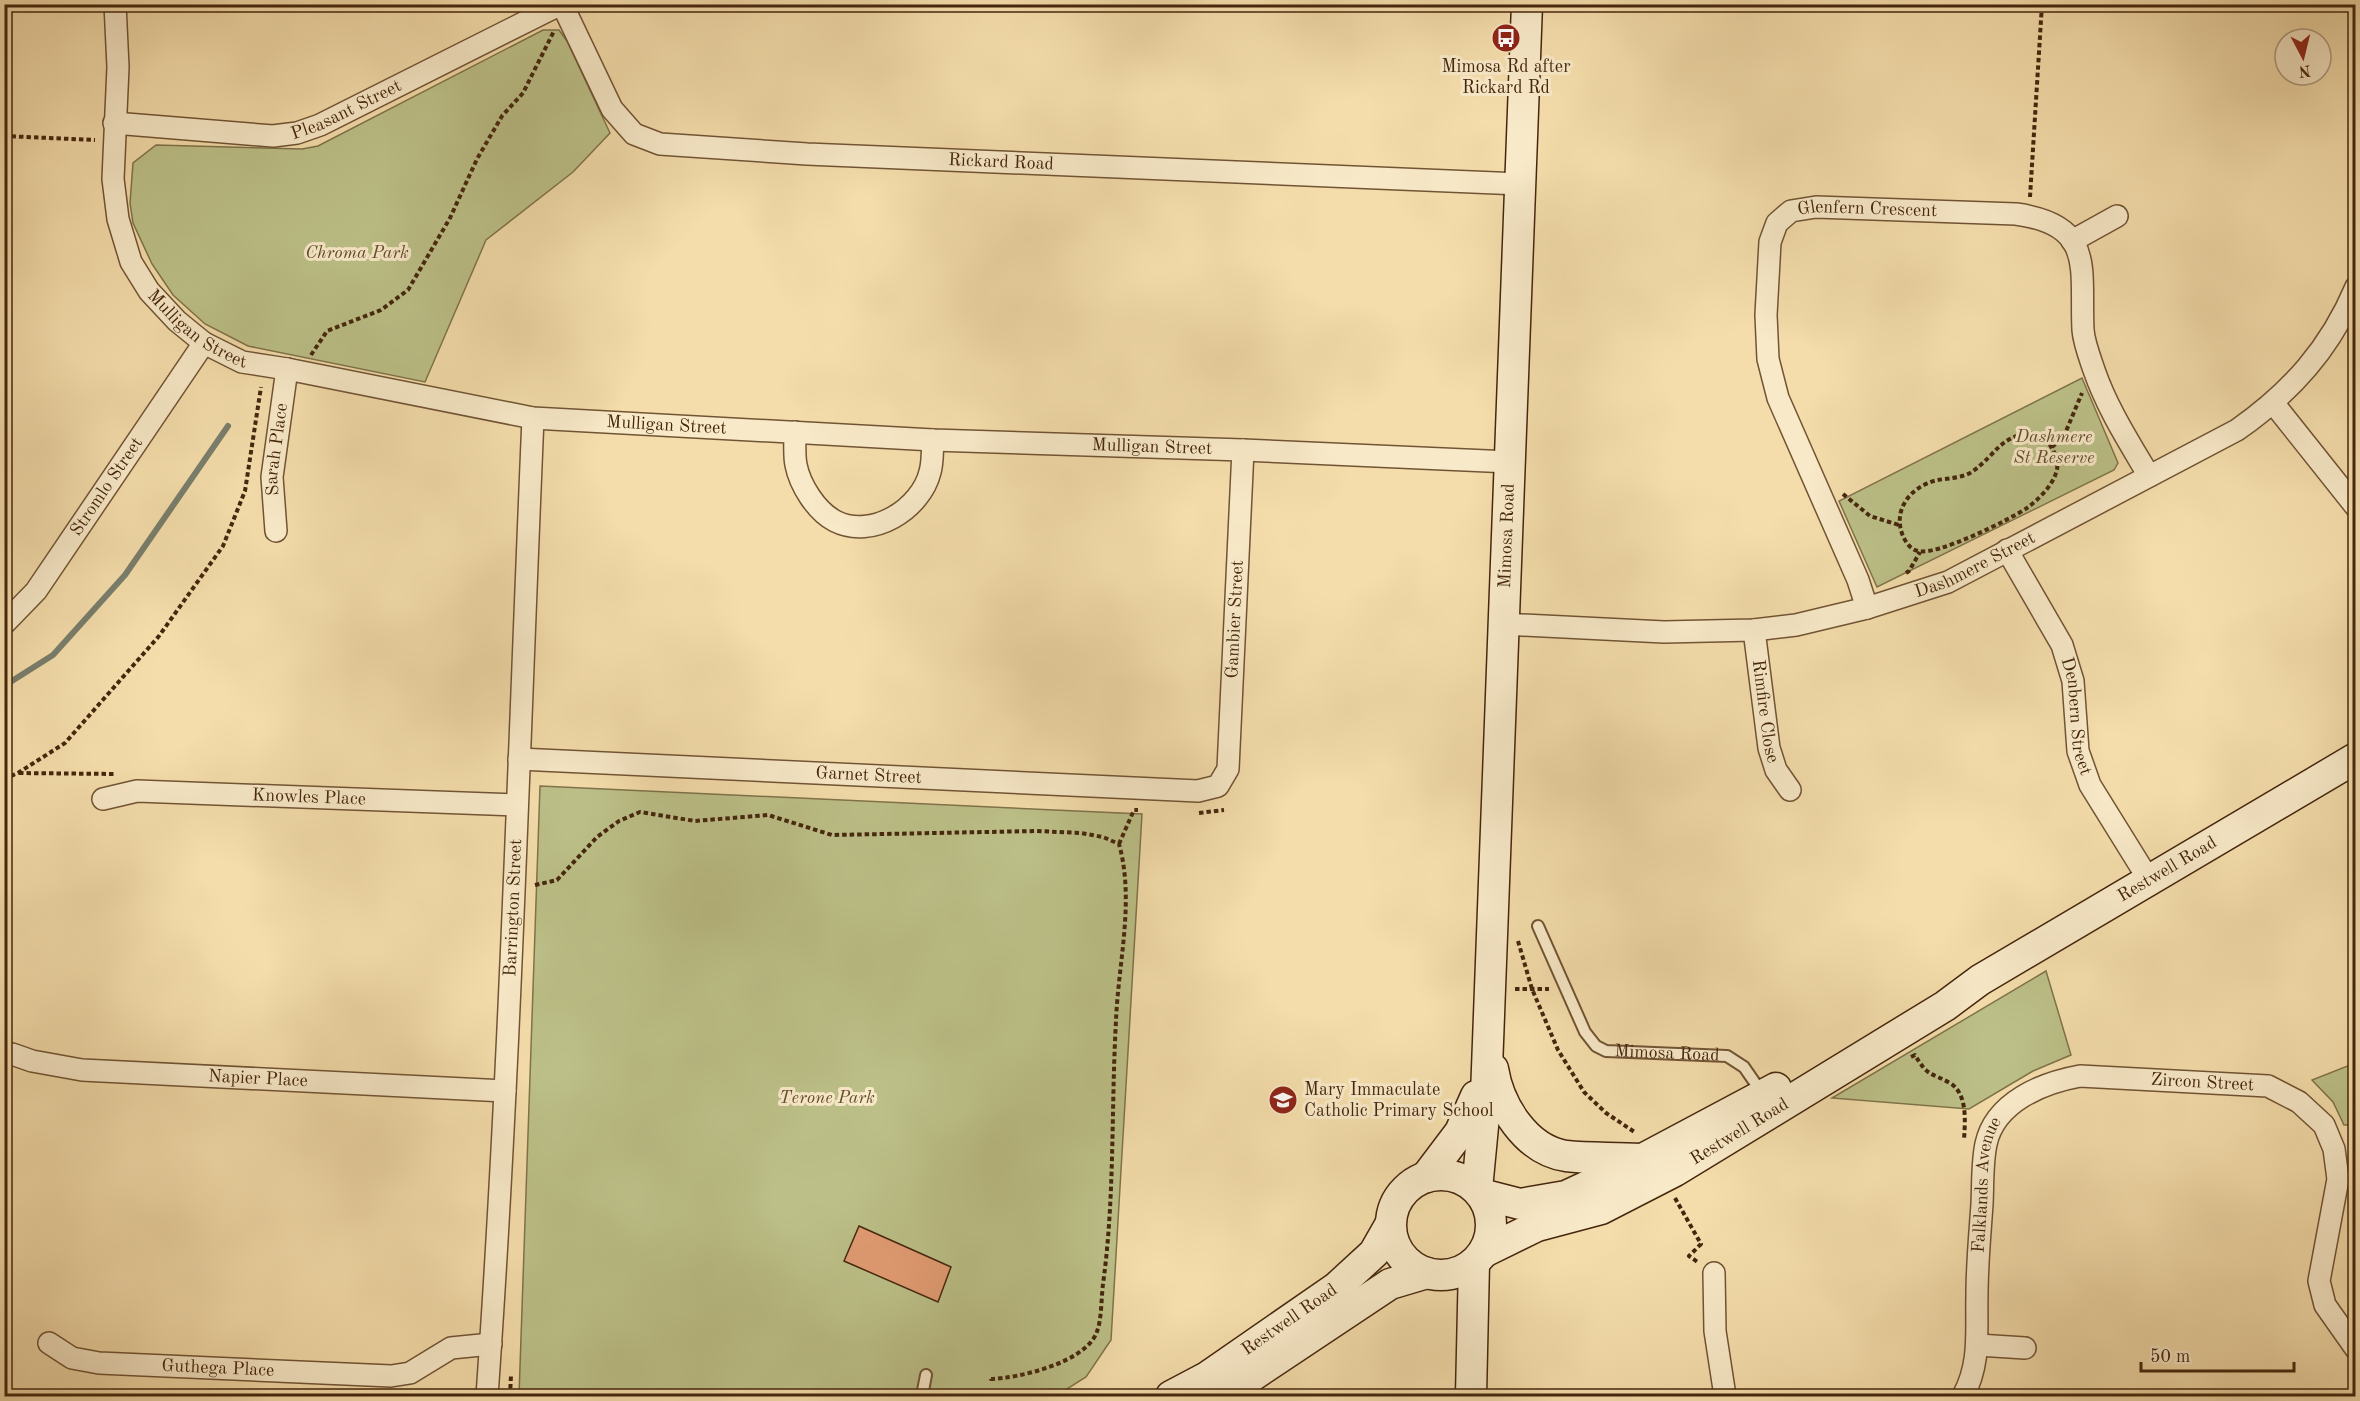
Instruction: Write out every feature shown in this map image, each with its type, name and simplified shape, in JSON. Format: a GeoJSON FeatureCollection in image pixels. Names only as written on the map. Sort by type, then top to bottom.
{"type":"FeatureCollection","features":[{"type":"Feature","properties":{"kind":"main road","name":"Mimosa Road"},"geometry":{"type":"LineString","coordinates":[[1479,1191],[1486,1095],[1485,1068],[1527,4]]}},
{"type":"Feature","properties":{"kind":"main road","name":"Restwell Road"},"geometry":{"type":"LineString","coordinates":[[1479,1258],[1537,1226],[1581,1216],[1610,1205],[1675,1171],[1768,1103],[1940,997],[1980,980],[2355,758]]}},
{"type":"Feature","properties":{"kind":"main road"},"geometry":{"type":"LineString","coordinates":[[1487,1028],[1496,1084],[1512,1121],[1536,1143],[1563,1156],[1641,1148]]}},
{"type":"Feature","properties":{"kind":"main road","name":"Mimosa Road"},"geometry":{"type":"LineString","coordinates":[[1426,1177],[1460,1132],[1471,1110],[1485,1068]]}},
{"type":"Feature","properties":{"kind":"main road","name":"Restwell Road"},"geometry":{"type":"LineString","coordinates":[[1479,1191],[1520,1204],[1543,1202],[1566,1196],[1641,1148],[1768,1103]]}},
{"type":"Feature","properties":{"kind":"main road"},"geometry":{"type":"LineString","coordinates":[[1441,1174],[1457,1177],[1479,1191],[1489,1208],[1492,1222],[1490,1238],[1479,1258],[1461,1272],[1436,1274],[1412,1266],[1400,1254],[1393,1240],[1390,1225],[1393,1209],[1400,1195],[1412,1184],[1426,1177],[1441,1174]]}},
{"type":"Feature","properties":{"kind":"main road","name":"Restwell Road"},"geometry":{"type":"LineString","coordinates":[[1171,1396],[1207,1377],[1337,1287],[1374,1253],[1390,1225]]}},
{"type":"Feature","properties":{"kind":"main road"},"geometry":{"type":"LineString","coordinates":[[1471,1396],[1479,1258]]}},
{"type":"Feature","properties":{"kind":"main road","name":"Restwell Road"},"geometry":{"type":"LineString","coordinates":[[1222,1396],[1390,1284],[1436,1274]]}},
{"type":"Feature","properties":{"kind":"main road"},"geometry":{"type":"LineString","coordinates":[[1436,1274],[1455,1299],[1474,1358]]}},
{"type":"Feature","properties":{"kind":"street","name":"Mulligan Street"},"geometry":{"type":"LineString","coordinates":[[115,4],[118,68],[113,179],[118,219],[131,262],[149,291],[177,321],[204,343],[242,362],[533,418],[933,440],[1243,450],[1510,462]]}},
{"type":"Feature","properties":{"kind":"street","name":"Pleasant Street"},"geometry":{"type":"LineString","coordinates":[[114,132],[273,136],[297,133],[320,125],[563,7]]}},
{"type":"Feature","properties":{"kind":"street","name":"Rickard Road"},"geometry":{"type":"LineString","coordinates":[[563,7],[612,109],[634,134],[660,144],[807,154],[1520,184]]}},
{"type":"Feature","properties":{"kind":"street","name":"Glenfern Crescent"},"geometry":{"type":"LineString","coordinates":[[1867,609],[1858,580],[1778,398],[1768,360],[1766,315],[1770,242],[1776,223],[1791,211],[1816,207],[2029,216],[2044,219],[2062,229],[2072,240],[2082,260],[2085,282],[2083,332],[2094,368],[2115,418],[2149,476]]}},
{"type":"Feature","properties":{"kind":"street"},"geometry":{"type":"LineString","coordinates":[[2072,240],[2117,216]]}},
{"type":"Feature","properties":{"kind":"street","name":"Dashmere Street"},"geometry":{"type":"LineString","coordinates":[[1502,624],[1664,632],[1754,630],[1796,625],[1867,609],[1948,582],[2237,430],[2274,404],[2317,355],[2343,317],[2355,287]]}},
{"type":"Feature","properties":{"kind":"street","name":"Stromlo Street"},"geometry":{"type":"LineString","coordinates":[[4,624],[36,591],[204,343]]}},
{"type":"Feature","properties":{"kind":"street","name":"Sarah Place"},"geometry":{"type":"LineString","coordinates":[[276,531],[272,477],[287,369]]}},
{"type":"Feature","properties":{"kind":"street"},"geometry":{"type":"LineString","coordinates":[[2274,404],[2355,507]]}},
{"type":"Feature","properties":{"kind":"street","name":"Barrington Street"},"geometry":{"type":"LineString","coordinates":[[487,1396],[505,1091],[533,418]]}},
{"type":"Feature","properties":{"kind":"street"},"geometry":{"type":"LineString","coordinates":[[795,432],[796,464],[816,505],[835,521],[861,526],[890,521],[913,504],[930,473],[933,440]]}},
{"type":"Feature","properties":{"kind":"street","name":"Gambier Street"},"geometry":{"type":"LineString","coordinates":[[1218,786],[1228,769],[1243,450]]}},
{"type":"Feature","properties":{"kind":"street","name":"Denbern Street"},"geometry":{"type":"LineString","coordinates":[[2007,550],[2062,645],[2073,681],[2078,752],[2090,785],[2149,880]]}},
{"type":"Feature","properties":{"kind":"street","name":"Rimfire Close"},"geometry":{"type":"LineString","coordinates":[[1754,630],[1769,747],[1776,770],[1790,789]]}},
{"type":"Feature","properties":{"kind":"street","name":"Garnet Street"},"geometry":{"type":"LineString","coordinates":[[519,759],[1198,791],[1218,786]]}},
{"type":"Feature","properties":{"kind":"street","name":"Knowles Place"},"geometry":{"type":"LineString","coordinates":[[103,799],[137,791],[516,805]]}},
{"type":"Feature","properties":{"kind":"street","name":"Napier Place"},"geometry":{"type":"LineString","coordinates":[[12,1053],[32,1061],[82,1070],[505,1091]]}},
{"type":"Feature","properties":{"kind":"street","name":"Falklands Avenue"},"geometry":{"type":"LineString","coordinates":[[1963,1396],[1973,1378],[1978,1345],[1977,1295],[1986,1143],[2001,1113],[2026,1095],[2051,1082],[2080,1076]]}},
{"type":"Feature","properties":{"kind":"street","name":"Zircon Street"},"geometry":{"type":"LineString","coordinates":[[2080,1076],[2268,1086],[2299,1102],[2324,1125],[2334,1149],[2338,1179],[2319,1281],[2325,1305],[2355,1349]]}},
{"type":"Feature","properties":{"kind":"street"},"geometry":{"type":"LineString","coordinates":[[1714,1273],[1715,1331],[1725,1396]]}},
{"type":"Feature","properties":{"kind":"street","name":"Guthega Place"},"geometry":{"type":"LineString","coordinates":[[50,1343],[72,1358],[99,1364],[391,1376],[410,1373],[451,1348],[491,1344]]}},
{"type":"Feature","properties":{"kind":"street"},"geometry":{"type":"LineString","coordinates":[[1978,1345],[2025,1348]]}},
{"type":"Feature","properties":{"kind":"lane","name":"Mimosa Road"},"geometry":{"type":"LineString","coordinates":[[1538,926],[1585,1032],[1596,1046],[1606,1051],[1727,1056],[1744,1067],[1768,1103]]}},
{"type":"Feature","properties":{"kind":"lane"},"geometry":{"type":"LineString","coordinates":[[922,1396],[926,1375]]}},
{"type":"Feature","properties":{"kind":"path"},"geometry":{"type":"LineString","coordinates":[[2029,216],[2042,4]]}},
{"type":"Feature","properties":{"kind":"path"},"geometry":{"type":"LineString","coordinates":[[308,361],[327,332],[381,310],[408,290],[450,218],[477,159],[502,116],[523,93],[563,7]]}},
{"type":"Feature","properties":{"kind":"path"},"geometry":{"type":"LineString","coordinates":[[4,136],[114,132]]}},
{"type":"Feature","properties":{"kind":"path"},"geometry":{"type":"LineString","coordinates":[[2052,447],[2064,436],[2094,368]]}},
{"type":"Feature","properties":{"kind":"path"},"geometry":{"type":"LineString","coordinates":[[4,779],[18,773],[65,743],[159,636],[223,546],[245,491],[261,387]]}},
{"type":"Feature","properties":{"kind":"path"},"geometry":{"type":"LineString","coordinates":[[2016,435],[2044,436],[2052,447],[2057,461],[2057,472],[2047,488],[2029,507],[2000,523],[1933,552],[1920,552],[1908,545],[1899,525],[1898,517],[1904,502],[1916,490],[1931,482],[1964,476],[1973,471],[1994,449],[2016,435]]}},
{"type":"Feature","properties":{"kind":"path"},"geometry":{"type":"LineString","coordinates":[[1821,496],[1839,491],[1870,516],[1899,525]]}},
{"type":"Feature","properties":{"kind":"path"},"geometry":{"type":"LineString","coordinates":[[1898,576],[1909,571],[1920,552]]}},
{"type":"Feature","properties":{"kind":"path"},"geometry":{"type":"LineString","coordinates":[[18,773],[129,774],[137,791]]}},
{"type":"Feature","properties":{"kind":"path"},"geometry":{"type":"LineString","coordinates":[[990,1376],[991,1379],[1014,1378],[1035,1373],[1081,1349],[1096,1334],[1110,1231],[1116,1020],[1125,899],[1123,859],[1119,844],[1134,810],[1145,811]]}},
{"type":"Feature","properties":{"kind":"path"},"geometry":{"type":"LineString","coordinates":[[1189,813],[1212,813],[1224,810]]}},
{"type":"Feature","properties":{"kind":"path"},"geometry":{"type":"LineString","coordinates":[[533,885],[557,880],[597,837],[619,821],[640,812],[695,821],[768,815],[832,835],[1037,831],[1082,833],[1119,844]]}},
{"type":"Feature","properties":{"kind":"path"},"geometry":{"type":"LineString","coordinates":[[1517,939],[1532,989],[1558,1050],[1584,1092],[1605,1113],[1634,1130],[1641,1148]]}},
{"type":"Feature","properties":{"kind":"path"},"geometry":{"type":"LineString","coordinates":[[1508,989],[1565,988]]}},
{"type":"Feature","properties":{"kind":"path"},"geometry":{"type":"LineString","coordinates":[[1915,1055],[1924,1070],[1935,1078],[1952,1084],[1962,1099],[1966,1112],[1964,1148]]}},
{"type":"Feature","properties":{"kind":"path"},"geometry":{"type":"LineString","coordinates":[[1672,1196],[1678,1201],[1701,1244],[1689,1256],[1714,1273]]}},
{"type":"Feature","properties":{"kind":"green space","name":"Chroma Park"},"geometry":{"type":"Polygon","coordinates":[[[543,30],[559,30],[567,41],[610,133],[573,172],[486,240],[425,382],[248,346],[205,324],[173,295],[152,264],[133,223],[130,203],[133,163],[156,145],[302,149],[318,146],[543,30]]]}},
{"type":"Feature","properties":{"kind":"green space","name":"Dashmere St Reserve"},"geometry":{"type":"Polygon","coordinates":[[[2082,378],[2118,463],[2114,470],[1877,587],[1839,501],[2082,378]]]}},
{"type":"Feature","properties":{"kind":"green space","name":"Terone Park"},"geometry":{"type":"Polygon","coordinates":[[[540,786],[1142,814],[1111,1340],[1086,1377],[1056,1396],[519,1396],[540,786]]]}},
{"type":"Feature","properties":{"kind":"green space"},"geometry":{"type":"Polygon","coordinates":[[[2046,971],[2071,1055],[2033,1071],[1969,1109],[1832,1098],[2046,971]]]}},
{"type":"Feature","properties":{"kind":"green space"},"geometry":{"type":"Polygon","coordinates":[[[2355,1063],[2355,1125],[2344,1125],[2333,1102],[2312,1080],[2355,1063]]]}},
{"type":"Feature","properties":{"kind":"building"},"geometry":{"type":"Polygon","coordinates":[[[859,1226],[951,1267],[938,1302],[844,1261],[859,1226]]]}},
{"type":"Feature","properties":{"kind":"waterway"},"geometry":{"type":"LineString","coordinates":[[4,686],[53,655],[125,575],[228,426]]}},
{"type":"Feature","properties":{"kind":"place","name":"Mimosa Rd after Rickard Rd"},"geometry":{"type":"Point","coordinates":[1506,38]}},
{"type":"Feature","properties":{"kind":"place","name":"Mary Immaculate Catholic Primary School"},"geometry":{"type":"Point","coordinates":[1283,1100]}}]}
